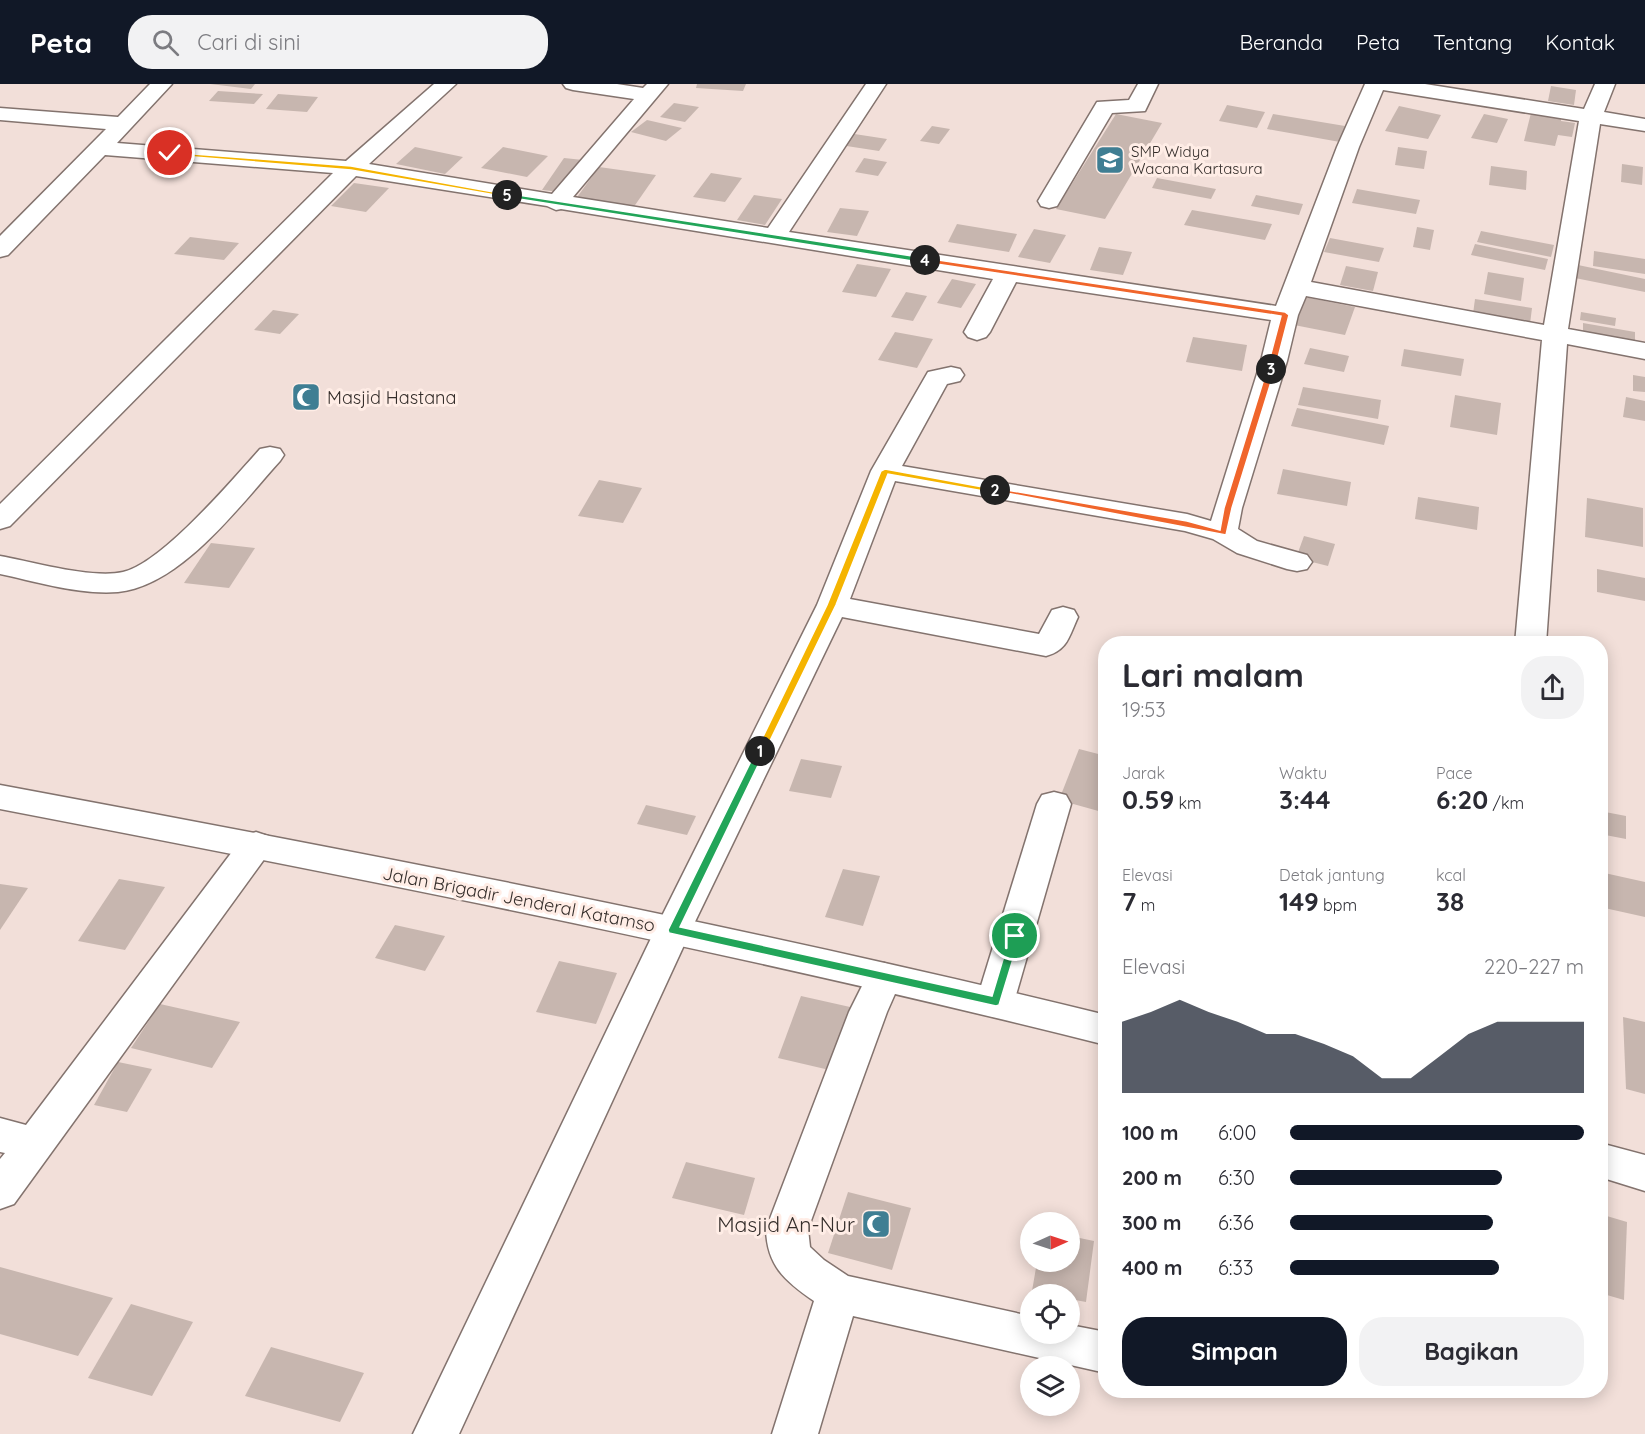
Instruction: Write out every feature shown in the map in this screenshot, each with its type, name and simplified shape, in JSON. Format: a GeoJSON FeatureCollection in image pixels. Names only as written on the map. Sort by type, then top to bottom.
{"type":"FeatureCollection","features":[{"type":"Feature","properties":{"kind":"street"},"geometry":{"type":"LineString","coordinates":[[0,250],[162,84]]}},
{"type":"Feature","properties":{"kind":"street"},"geometry":{"type":"LineString","coordinates":[[0,520],[351,168],[446,84]]}},
{"type":"Feature","properties":{"kind":"street"},"geometry":{"type":"LineString","coordinates":[[573,84],[653,89]]}},
{"type":"Feature","properties":{"kind":"street"},"geometry":{"type":"LineString","coordinates":[[774,236],[876,84]]}},
{"type":"Feature","properties":{"kind":"street"},"geometry":{"type":"LineString","coordinates":[[1049,201],[1105,107],[1137,106],[1148,84]]}},
{"type":"Feature","properties":{"kind":"street"},"geometry":{"type":"LineString","coordinates":[[1223,533],[1228,508],[1274,361],[1285,315],[1348,147],[1375,84]]}},
{"type":"Feature","properties":{"kind":"street"},"geometry":{"type":"LineString","coordinates":[[1385,84],[1645,125]]}},
{"type":"Feature","properties":{"kind":"street"},"geometry":{"type":"LineString","coordinates":[[1531,636],[1555,334],[1565,262],[1578,204],[1582,153],[1592,117],[1605,84]]}},
{"type":"Feature","properties":{"kind":"street"},"geometry":{"type":"LineString","coordinates":[[556,203],[653,89]]}},
{"type":"Feature","properties":{"kind":"street"},"geometry":{"type":"LineString","coordinates":[[0,114],[123,124]]}},
{"type":"Feature","properties":{"kind":"street"},"geometry":{"type":"LineString","coordinates":[[102,148],[351,168],[556,203],[1285,315]]}},
{"type":"Feature","properties":{"kind":"street"},"geometry":{"type":"LineString","coordinates":[[977,332],[1008,274]]}},
{"type":"Feature","properties":{"kind":"street"},"geometry":{"type":"LineString","coordinates":[[1297,287],[1645,351]]}},
{"type":"Feature","properties":{"kind":"street"},"geometry":{"type":"LineString","coordinates":[[436,1434],[673,930],[832,605],[885,471],[937,378],[951,375]]}},
{"type":"Feature","properties":{"kind":"street"},"geometry":{"type":"LineString","coordinates":[[0,565],[84,580],[109,582],[131,580],[149,572],[173,555],[270,455]]}},
{"type":"Feature","properties":{"kind":"street"},"geometry":{"type":"LineString","coordinates":[[885,471],[1187,523],[1223,533],[1247,547],[1297,562]]}},
{"type":"Feature","properties":{"kind":"street"},"geometry":{"type":"LineString","coordinates":[[832,605],[1046,646],[1050,644],[1063,617]]}},
{"type":"Feature","properties":{"kind":"street","name":"Jalan Brigadir Jenderal Katamso"},"geometry":{"type":"LineString","coordinates":[[0,797],[256,845],[673,930],[996,1002],[1098,1028]]}},
{"type":"Feature","properties":{"kind":"street"},"geometry":{"type":"LineString","coordinates":[[996,1002],[1054,804]]}},
{"type":"Feature","properties":{"kind":"street"},"geometry":{"type":"LineString","coordinates":[[0,1191],[17,1139],[256,845]]}},
{"type":"Feature","properties":{"kind":"street"},"geometry":{"type":"LineString","coordinates":[[884,978],[868,1012],[787,1228],[786,1244],[789,1255],[801,1268],[838,1293],[1098,1351]]}},
{"type":"Feature","properties":{"kind":"street"},"geometry":{"type":"LineString","coordinates":[[1608,1162],[1645,1173]]}},
{"type":"Feature","properties":{"kind":"street"},"geometry":{"type":"LineString","coordinates":[[795,1434],[838,1293]]}},
{"type":"Feature","properties":{"kind":"building"},"geometry":{"type":"Polygon","coordinates":[[[210,84],[255,84],[251,89],[210,84]]]}},
{"type":"Feature","properties":{"kind":"building"},"geometry":{"type":"Polygon","coordinates":[[[697,84],[746,84],[743,91],[696,88],[697,84]]]}},
{"type":"Feature","properties":{"kind":"building"},"geometry":{"type":"Polygon","coordinates":[[[1551,86],[1576,90],[1574,105],[1548,101],[1551,86]]]}},
{"type":"Feature","properties":{"kind":"building"},"geometry":{"type":"Polygon","coordinates":[[[218,91],[263,94],[254,104],[209,101],[218,91]]]}},
{"type":"Feature","properties":{"kind":"building"},"geometry":{"type":"Polygon","coordinates":[[[278,94],[318,97],[307,112],[266,109],[278,94]]]}},
{"type":"Feature","properties":{"kind":"building"},"geometry":{"type":"Polygon","coordinates":[[[674,103],[699,107],[685,122],[660,117],[674,103]]]}},
{"type":"Feature","properties":{"kind":"building"},"geometry":{"type":"Polygon","coordinates":[[[1227,105],[1265,112],[1257,128],[1219,121],[1227,105]]]}},
{"type":"Feature","properties":{"kind":"building"},"geometry":{"type":"Polygon","coordinates":[[[1399,106],[1441,115],[1428,139],[1385,131],[1399,106]]]}},
{"type":"Feature","properties":{"kind":"building"},"geometry":{"type":"Polygon","coordinates":[[[1531,113],[1575,123],[1572,137],[1558,135],[1555,146],[1524,141],[1531,113]]]}},
{"type":"Feature","properties":{"kind":"building"},"geometry":{"type":"Polygon","coordinates":[[[1116,114],[1162,123],[1105,219],[1056,209],[1116,114]]]}},
{"type":"Feature","properties":{"kind":"building"},"geometry":{"type":"Polygon","coordinates":[[[1273,114],[1345,126],[1340,142],[1267,129],[1273,114]]]}},
{"type":"Feature","properties":{"kind":"building"},"geometry":{"type":"Polygon","coordinates":[[[1484,114],[1508,119],[1497,143],[1471,138],[1484,114]]]}},
{"type":"Feature","properties":{"kind":"building"},"geometry":{"type":"Polygon","coordinates":[[[647,120],[682,128],[666,141],[631,132],[647,120]]]}},
{"type":"Feature","properties":{"kind":"building"},"geometry":{"type":"Polygon","coordinates":[[[932,126],[950,129],[939,144],[920,141],[932,126]]]}},
{"type":"Feature","properties":{"kind":"building"},"geometry":{"type":"Polygon","coordinates":[[[848,133],[887,139],[879,151],[840,145],[848,133]]]}},
{"type":"Feature","properties":{"kind":"building"},"geometry":{"type":"Polygon","coordinates":[[[415,147],[463,157],[445,174],[396,164],[415,147]]]}},
{"type":"Feature","properties":{"kind":"building"},"geometry":{"type":"Polygon","coordinates":[[[503,147],[548,156],[527,177],[481,168],[503,147]]]}},
{"type":"Feature","properties":{"kind":"building"},"geometry":{"type":"Polygon","coordinates":[[[1398,147],[1427,151],[1424,169],[1395,165],[1398,147]]]}},
{"type":"Feature","properties":{"kind":"building"},"geometry":{"type":"Polygon","coordinates":[[[564,158],[583,160],[561,192],[542,190],[564,158]]]}},
{"type":"Feature","properties":{"kind":"building"},"geometry":{"type":"Polygon","coordinates":[[[864,158],[887,162],[878,176],[855,172],[864,158]]]}},
{"type":"Feature","properties":{"kind":"building"},"geometry":{"type":"Polygon","coordinates":[[[1622,164],[1643,167],[1642,185],[1621,182],[1622,164]]]}},
{"type":"Feature","properties":{"kind":"building"},"geometry":{"type":"Polygon","coordinates":[[[1491,166],[1527,171],[1526,190],[1489,185],[1491,166]]]}},
{"type":"Feature","properties":{"kind":"building"},"geometry":{"type":"Polygon","coordinates":[[[599,167],[656,175],[633,208],[575,200],[599,167]]]}},
{"type":"Feature","properties":{"kind":"building"},"geometry":{"type":"Polygon","coordinates":[[[711,173],[742,178],[725,202],[693,197],[711,173]]]}},
{"type":"Feature","properties":{"kind":"building"},"geometry":{"type":"Polygon","coordinates":[[[1157,178],[1216,189],[1211,199],[1152,188],[1157,178]]]}},
{"type":"Feature","properties":{"kind":"building"},"geometry":{"type":"Polygon","coordinates":[[[354,183],[389,188],[366,212],[331,206],[354,183]]]}},
{"type":"Feature","properties":{"kind":"building"},"geometry":{"type":"Polygon","coordinates":[[[1357,189],[1420,200],[1416,214],[1352,203],[1357,189]]]}},
{"type":"Feature","properties":{"kind":"building"},"geometry":{"type":"Polygon","coordinates":[[[754,195],[782,199],[765,225],[737,220],[754,195]]]}},
{"type":"Feature","properties":{"kind":"building"},"geometry":{"type":"Polygon","coordinates":[[[1256,195],[1303,204],[1299,215],[1251,206],[1256,195]]]}},
{"type":"Feature","properties":{"kind":"building"},"geometry":{"type":"Polygon","coordinates":[[[840,208],[869,211],[857,236],[827,232],[840,208]]]}},
{"type":"Feature","properties":{"kind":"building"},"geometry":{"type":"Polygon","coordinates":[[[1192,210],[1272,224],[1265,240],[1184,225],[1192,210]]]}},
{"type":"Feature","properties":{"kind":"building"},"geometry":{"type":"Polygon","coordinates":[[[957,224],[1017,234],[1009,252],[948,242],[957,224]]]}},
{"type":"Feature","properties":{"kind":"building"},"geometry":{"type":"Polygon","coordinates":[[[1417,227],[1434,230],[1430,250],[1413,247],[1417,227]]]}},
{"type":"Feature","properties":{"kind":"building"},"geometry":{"type":"Polygon","coordinates":[[[1034,229],[1066,235],[1050,263],[1018,257],[1034,229]]]}},
{"type":"Feature","properties":{"kind":"building"},"geometry":{"type":"Polygon","coordinates":[[[1481,231],[1554,245],[1551,257],[1477,242],[1481,231]]]}},
{"type":"Feature","properties":{"kind":"building"},"geometry":{"type":"Polygon","coordinates":[[[190,237],[239,243],[224,260],[174,254],[190,237]]]}},
{"type":"Feature","properties":{"kind":"building"},"geometry":{"type":"Polygon","coordinates":[[[1330,238],[1384,248],[1379,262],[1324,252],[1330,238]]]}},
{"type":"Feature","properties":{"kind":"building"},"geometry":{"type":"Polygon","coordinates":[[[1475,244],[1548,259],[1545,270],[1471,255],[1475,244]]]}},
{"type":"Feature","properties":{"kind":"building"},"geometry":{"type":"Polygon","coordinates":[[[1099,247],[1132,252],[1123,275],[1090,270],[1099,247]]]}},
{"type":"Feature","properties":{"kind":"building"},"geometry":{"type":"Polygon","coordinates":[[[1594,251],[1645,259],[1645,274],[1593,266],[1594,251]]]}},
{"type":"Feature","properties":{"kind":"building"},"geometry":{"type":"Polygon","coordinates":[[[857,264],[891,269],[876,297],[842,292],[857,264]]]}},
{"type":"Feature","properties":{"kind":"building"},"geometry":{"type":"Polygon","coordinates":[[[1578,265],[1645,279],[1645,292],[1575,278],[1578,265]]]}},
{"type":"Feature","properties":{"kind":"building"},"geometry":{"type":"Polygon","coordinates":[[[1346,266],[1378,272],[1373,291],[1340,285],[1346,266]]]}},
{"type":"Feature","properties":{"kind":"building"},"geometry":{"type":"Polygon","coordinates":[[[1488,272],[1524,278],[1521,301],[1484,294],[1488,272]]]}},
{"type":"Feature","properties":{"kind":"building"},"geometry":{"type":"Polygon","coordinates":[[[952,279],[976,284],[961,308],[937,303],[952,279]]]}},
{"type":"Feature","properties":{"kind":"building"},"geometry":{"type":"Polygon","coordinates":[[[906,292],[927,296],[913,321],[891,317],[906,292]]]}},
{"type":"Feature","properties":{"kind":"building"},"geometry":{"type":"Polygon","coordinates":[[[1299,296],[1355,307],[1345,335],[1289,324],[1299,296]]]}},
{"type":"Feature","properties":{"kind":"building"},"geometry":{"type":"Polygon","coordinates":[[[1475,299],[1532,308],[1530,324],[1473,314],[1475,299]]]}},
{"type":"Feature","properties":{"kind":"building"},"geometry":{"type":"Polygon","coordinates":[[[273,310],[299,314],[280,334],[254,330],[273,310]]]}},
{"type":"Feature","properties":{"kind":"building"},"geometry":{"type":"Polygon","coordinates":[[[1581,312],[1616,318],[1615,326],[1580,320],[1581,312]]]}},
{"type":"Feature","properties":{"kind":"building"},"geometry":{"type":"Polygon","coordinates":[[[1583,323],[1635,332],[1635,345],[1583,336],[1583,323]]]}},
{"type":"Feature","properties":{"kind":"building"},"geometry":{"type":"Polygon","coordinates":[[[895,332],[933,339],[917,368],[878,360],[895,332]]]}},
{"type":"Feature","properties":{"kind":"building"},"geometry":{"type":"Polygon","coordinates":[[[1193,337],[1247,345],[1242,371],[1186,362],[1193,337]]]}},
{"type":"Feature","properties":{"kind":"building"},"geometry":{"type":"Polygon","coordinates":[[[1310,348],[1349,356],[1344,372],[1304,364],[1310,348]]]}},
{"type":"Feature","properties":{"kind":"building"},"geometry":{"type":"Polygon","coordinates":[[[1404,349],[1464,359],[1461,376],[1401,366],[1404,349]]]}},
{"type":"Feature","properties":{"kind":"building"},"geometry":{"type":"Polygon","coordinates":[[[1633,375],[1645,377],[1645,392],[1633,391],[1633,375]]]}},
{"type":"Feature","properties":{"kind":"building"},"geometry":{"type":"Polygon","coordinates":[[[1303,387],[1381,400],[1378,419],[1298,405],[1303,387]]]}},
{"type":"Feature","properties":{"kind":"building"},"geometry":{"type":"Polygon","coordinates":[[[1455,395],[1501,403],[1497,435],[1450,427],[1455,395]]]}},
{"type":"Feature","properties":{"kind":"building"},"geometry":{"type":"Polygon","coordinates":[[[1626,397],[1645,401],[1645,421],[1623,417],[1626,397]]]}},
{"type":"Feature","properties":{"kind":"building"},"geometry":{"type":"Polygon","coordinates":[[[1297,408],[1389,426],[1384,445],[1291,426],[1297,408]]]}},
{"type":"Feature","properties":{"kind":"building"},"geometry":{"type":"Polygon","coordinates":[[[1283,469],[1351,482],[1347,506],[1277,494],[1283,469]]]}},
{"type":"Feature","properties":{"kind":"building"},"geometry":{"type":"Polygon","coordinates":[[[599,480],[642,488],[623,523],[578,516],[599,480]]]}},
{"type":"Feature","properties":{"kind":"building"},"geometry":{"type":"Polygon","coordinates":[[[1418,497],[1479,507],[1477,530],[1415,519],[1418,497]]]}},
{"type":"Feature","properties":{"kind":"building"},"geometry":{"type":"Polygon","coordinates":[[[1587,498],[1643,508],[1643,547],[1585,537],[1587,498]]]}},
{"type":"Feature","properties":{"kind":"building"},"geometry":{"type":"Polygon","coordinates":[[[1304,536],[1335,544],[1328,566],[1296,558],[1304,536]]]}},
{"type":"Feature","properties":{"kind":"building"},"geometry":{"type":"Polygon","coordinates":[[[211,543],[255,548],[229,588],[184,583],[211,543]]]}},
{"type":"Feature","properties":{"kind":"building"},"geometry":{"type":"Polygon","coordinates":[[[1597,569],[1645,578],[1645,601],[1597,592],[1597,569]]]}},
{"type":"Feature","properties":{"kind":"building"},"geometry":{"type":"Polygon","coordinates":[[[1079,749],[1098,754],[1098,811],[1059,800],[1079,749]]]}},
{"type":"Feature","properties":{"kind":"building"},"geometry":{"type":"Polygon","coordinates":[[[801,759],[842,766],[831,798],[789,791],[801,759]]]}},
{"type":"Feature","properties":{"kind":"building"},"geometry":{"type":"Polygon","coordinates":[[[646,805],[696,816],[687,835],[637,824],[646,805]]]}},
{"type":"Feature","properties":{"kind":"building"},"geometry":{"type":"Polygon","coordinates":[[[1608,813],[1626,816],[1626,839],[1608,836],[1608,813]]]}},
{"type":"Feature","properties":{"kind":"building"},"geometry":{"type":"Polygon","coordinates":[[[843,869],[880,876],[863,926],[825,917],[843,869]]]}},
{"type":"Feature","properties":{"kind":"building"},"geometry":{"type":"Polygon","coordinates":[[[1608,874],[1645,882],[1645,917],[1608,909],[1608,874]]]}},
{"type":"Feature","properties":{"kind":"building"},"geometry":{"type":"Polygon","coordinates":[[[119,879],[165,887],[125,950],[78,941],[119,879]]]}},
{"type":"Feature","properties":{"kind":"building"},"geometry":{"type":"Polygon","coordinates":[[[0,884],[28,888],[0,930],[0,884]]]}},
{"type":"Feature","properties":{"kind":"building"},"geometry":{"type":"Polygon","coordinates":[[[395,925],[445,936],[425,971],[375,958],[395,925]]]}},
{"type":"Feature","properties":{"kind":"building"},"geometry":{"type":"Polygon","coordinates":[[[559,961],[617,973],[596,1024],[536,1012],[559,961]]]}},
{"type":"Feature","properties":{"kind":"building"},"geometry":{"type":"Polygon","coordinates":[[[801,996],[859,1009],[838,1072],[778,1058],[801,996]]]}},
{"type":"Feature","properties":{"kind":"building"},"geometry":{"type":"Polygon","coordinates":[[[160,1004],[240,1022],[212,1068],[131,1048],[160,1004]]]}},
{"type":"Feature","properties":{"kind":"building"},"geometry":{"type":"Polygon","coordinates":[[[1623,1017],[1645,1022],[1645,1094],[1626,1089],[1623,1017]]]}},
{"type":"Feature","properties":{"kind":"building"},"geometry":{"type":"Polygon","coordinates":[[[118,1062],[152,1069],[127,1112],[94,1105],[118,1062]]]}},
{"type":"Feature","properties":{"kind":"building"},"geometry":{"type":"Polygon","coordinates":[[[686,1162],[755,1178],[744,1215],[672,1198],[686,1162]]]}},
{"type":"Feature","properties":{"kind":"building"},"geometry":{"type":"Polygon","coordinates":[[[848,1192],[911,1208],[892,1270],[828,1253],[848,1192]]]}},
{"type":"Feature","properties":{"kind":"building"},"geometry":{"type":"Polygon","coordinates":[[[1608,1216],[1627,1222],[1624,1300],[1608,1295],[1608,1216]]]}},
{"type":"Feature","properties":{"kind":"building"},"geometry":{"type":"Polygon","coordinates":[[[1080,1238],[1094,1241],[1086,1302],[1080,1301],[1080,1284],[1033,1284],[1035,1272],[1080,1272],[1080,1238]]]}},
{"type":"Feature","properties":{"kind":"building"},"geometry":{"type":"Polygon","coordinates":[[[0,1267],[113,1298],[78,1356],[0,1334],[0,1267]]]}},
{"type":"Feature","properties":{"kind":"building"},"geometry":{"type":"Polygon","coordinates":[[[131,1304],[193,1322],[152,1396],[88,1378],[131,1304]]]}},
{"type":"Feature","properties":{"kind":"building"},"geometry":{"type":"Polygon","coordinates":[[[271,1347],[364,1373],[340,1422],[245,1396],[271,1347]]]}},
{"type":"Feature","properties":{"kind":"place","name":"SMP Widya Wacana Kartasura"},"geometry":{"type":"Point","coordinates":[1110,160]}},
{"type":"Feature","properties":{"kind":"place","name":"Masjid Hastana"},"geometry":{"type":"Point","coordinates":[306,397]}},
{"type":"Feature","properties":{"kind":"place","name":"Masjid An-Nur"},"geometry":{"type":"Point","coordinates":[876,1224]}},
{"type":"Feature","properties":{"kind":"route"},"geometry":{"type":"LineString","coordinates":[[170,153],[351,168],[467,189],[1285,315],[1274,361],[1228,508],[1223,533],[1187,523],[885,471],[832,605],[673,930],[996,1002],[1015,936]]}}]}
